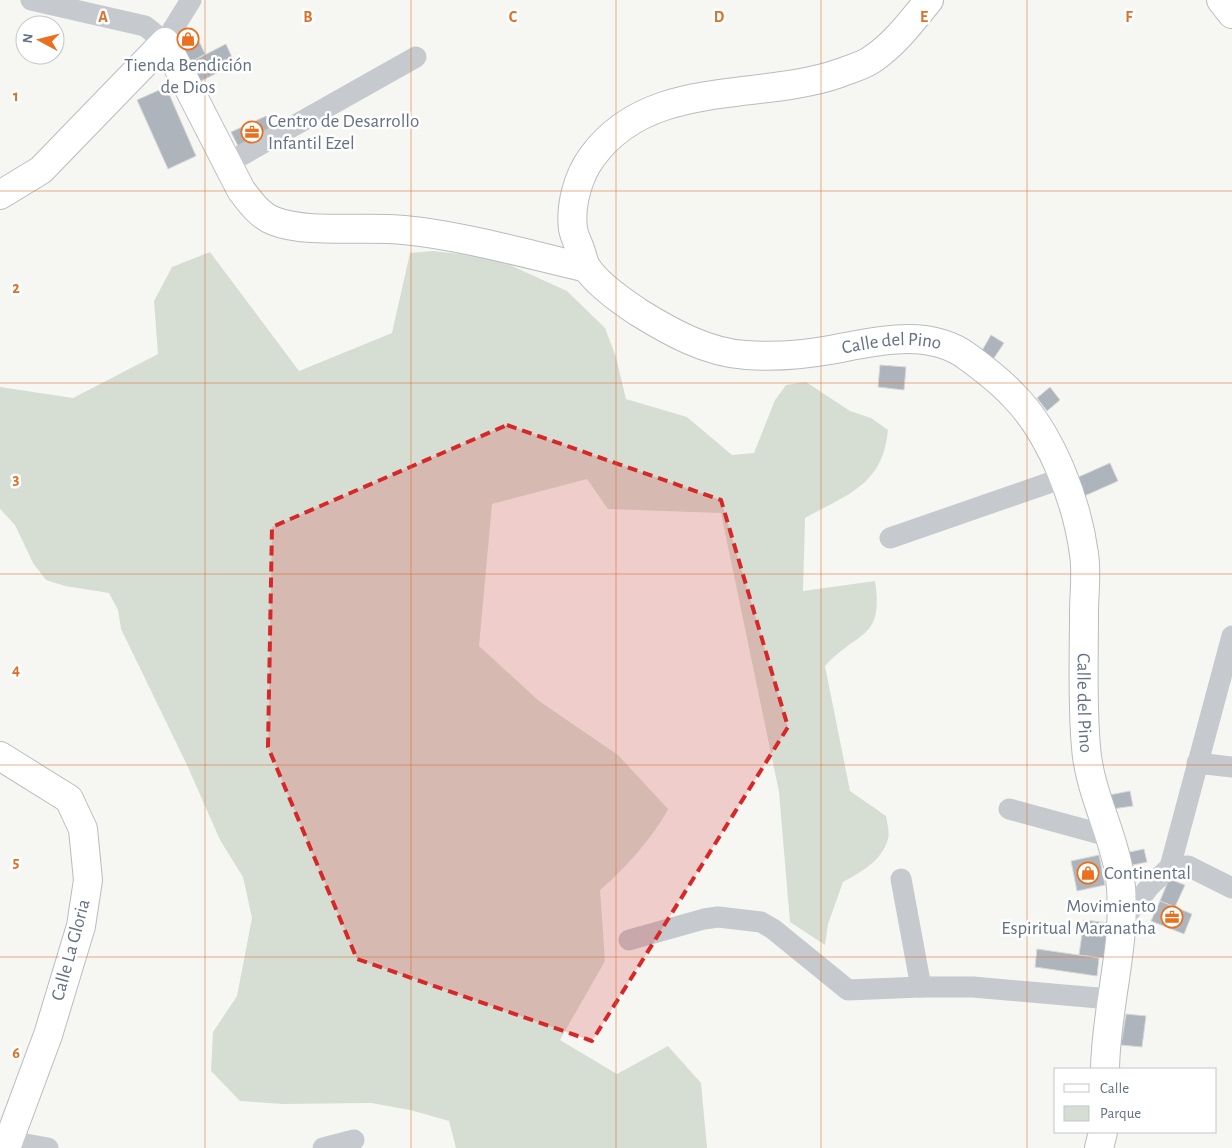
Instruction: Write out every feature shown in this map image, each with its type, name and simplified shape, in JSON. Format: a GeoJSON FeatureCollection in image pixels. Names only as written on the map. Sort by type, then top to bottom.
{"type":"FeatureCollection","features":[{"type":"Feature","properties":{"kind":"main road","name":"Calle del Pino"},"geometry":{"type":"LineString","coordinates":[[929,0],[905,29],[868,62],[817,81],[765,89],[707,94],[672,102],[624,125],[604,142],[590,159],[579,180],[574,203],[573,228],[587,268],[610,291],[660,326],[712,348],[742,355],[787,356],[888,339],[928,341],[948,346],[965,354],[1014,395],[1036,425],[1056,459],[1078,523],[1085,557],[1084,702],[1086,753],[1120,874],[1122,921],[1118,963],[1110,999],[1105,1068]]}},
{"type":"Feature","properties":{"kind":"main road"},"geometry":{"type":"LineString","coordinates":[[1220,0],[1232,14]]}},
{"type":"Feature","properties":{"kind":"main road"},"geometry":{"type":"LineString","coordinates":[[0,194],[41,170],[165,42],[241,190],[256,209],[273,221],[293,226],[434,233],[587,268]]}},
{"type":"Feature","properties":{"kind":"main road","name":"Calle La Gloria"},"geometry":{"type":"LineString","coordinates":[[0,756],[69,798],[83,829],[88,880],[81,926],[53,1017],[7,1145]]}},
{"type":"Feature","properties":{"kind":"main road"},"geometry":{"type":"LineString","coordinates":[[1099,1148],[1102,1133]]}},
{"type":"Feature","properties":{"kind":"street"},"geometry":{"type":"LineString","coordinates":[[31,0],[145,26],[165,42],[191,0]]}},
{"type":"Feature","properties":{"kind":"street"},"geometry":{"type":"LineString","coordinates":[[226,164],[416,57]]}},
{"type":"Feature","properties":{"kind":"street"},"geometry":{"type":"LineString","coordinates":[[890,538],[1063,478]]}},
{"type":"Feature","properties":{"kind":"street"},"geometry":{"type":"LineString","coordinates":[[1122,921],[1150,886],[1170,867],[1232,636]]}},
{"type":"Feature","properties":{"kind":"street"},"geometry":{"type":"LineString","coordinates":[[1197,763],[1232,767]]}},
{"type":"Feature","properties":{"kind":"street"},"geometry":{"type":"LineString","coordinates":[[1009,809],[1108,836]]}},
{"type":"Feature","properties":{"kind":"street"},"geometry":{"type":"LineString","coordinates":[[1170,867],[1188,866],[1232,888]]}},
{"type":"Feature","properties":{"kind":"street"},"geometry":{"type":"LineString","coordinates":[[901,879],[921,987]]}},
{"type":"Feature","properties":{"kind":"street"},"geometry":{"type":"LineString","coordinates":[[630,940],[704,919],[728,918],[761,922],[773,929],[848,990],[921,987],[982,988],[1110,999]]}},
{"type":"Feature","properties":{"kind":"street"},"geometry":{"type":"LineString","coordinates":[[323,1148],[354,1140]]}},
{"type":"Feature","properties":{"kind":"street"},"geometry":{"type":"LineString","coordinates":[[7,1145],[48,1148]]}},
{"type":"Feature","properties":{"kind":"highlighted area"},"geometry":{"type":"Polygon","coordinates":[[[507,425],[721,500],[788,727],[592,1041],[357,959],[268,747],[272,527],[507,425]]]}},
{"type":"Feature","properties":{"kind":"green space"},"geometry":{"type":"Polygon","coordinates":[[[432,251],[481,256],[501,261],[567,291],[605,328],[616,357],[626,399],[687,417],[732,455],[754,453],[775,400],[786,385],[806,382],[850,411],[871,418],[888,430],[885,449],[879,464],[871,476],[849,494],[805,518],[803,591],[875,581],[877,600],[876,614],[872,624],[866,632],[837,654],[825,666],[850,791],[886,816],[889,834],[885,847],[876,860],[864,870],[843,882],[828,924],[825,945],[790,922],[779,792],[721,513],[608,509],[587,479],[492,504],[479,646],[539,701],[618,755],[668,809],[638,852],[600,890],[605,961],[560,1040],[617,1074],[668,1046],[701,1083],[707,1148],[456,1148],[449,1121],[410,1110],[371,1103],[283,1104],[240,1101],[211,1071],[213,1032],[237,996],[252,918],[243,877],[220,840],[187,765],[121,629],[118,610],[109,593],[65,586],[46,580],[33,563],[15,525],[0,509],[0,387],[73,398],[158,354],[154,301],[172,267],[210,252],[299,371],[392,333],[410,253],[432,251]]]}},
{"type":"Feature","properties":{"kind":"building","name":"Tienda Bendición de Dios"},"geometry":{"type":"Polygon","coordinates":[[[192,29],[199,41],[184,49],[178,37],[192,29]]]}},
{"type":"Feature","properties":{"kind":"building"},"geometry":{"type":"Polygon","coordinates":[[[199,41],[205,54],[191,62],[184,49],[199,41]]]}},
{"type":"Feature","properties":{"kind":"building"},"geometry":{"type":"Polygon","coordinates":[[[226,44],[235,64],[201,81],[191,62],[226,44]]]}},
{"type":"Feature","properties":{"kind":"building"},"geometry":{"type":"Polygon","coordinates":[[[166,87],[196,156],[168,169],[137,100],[166,87]]]}},
{"type":"Feature","properties":{"kind":"building","name":"Centro de Desarrollo Infantil Ezel"},"geometry":{"type":"Polygon","coordinates":[[[266,116],[273,132],[239,148],[231,132],[266,116]]]}},
{"type":"Feature","properties":{"kind":"building"},"geometry":{"type":"Polygon","coordinates":[[[991,335],[1004,343],[992,361],[980,354],[991,335]]]}},
{"type":"Feature","properties":{"kind":"building"},"geometry":{"type":"Polygon","coordinates":[[[880,365],[906,367],[904,390],[878,387],[880,365]]]}},
{"type":"Feature","properties":{"kind":"building"},"geometry":{"type":"Polygon","coordinates":[[[1050,387],[1060,400],[1047,411],[1037,398],[1050,387]]]}},
{"type":"Feature","properties":{"kind":"building"},"geometry":{"type":"Polygon","coordinates":[[[1110,463],[1118,481],[1082,497],[1074,479],[1110,463]]]}},
{"type":"Feature","properties":{"kind":"building"},"geometry":{"type":"Polygon","coordinates":[[[1130,791],[1133,806],[1112,809],[1109,795],[1130,791]]]}},
{"type":"Feature","properties":{"kind":"building"},"geometry":{"type":"Polygon","coordinates":[[[1144,849],[1147,862],[1128,866],[1125,853],[1144,849]]]}},
{"type":"Feature","properties":{"kind":"building","name":"Continental"},"geometry":{"type":"Polygon","coordinates":[[[1099,855],[1105,885],[1077,891],[1071,861],[1099,855]]]}},
{"type":"Feature","properties":{"kind":"building"},"geometry":{"type":"Polygon","coordinates":[[[1169,879],[1185,885],[1175,907],[1160,901],[1169,879]]]}},
{"type":"Feature","properties":{"kind":"building","name":"Movimiento Espiritual Maranatha"},"geometry":{"type":"Polygon","coordinates":[[[1160,901],[1192,914],[1184,934],[1151,921],[1160,901]]]}},
{"type":"Feature","properties":{"kind":"building"},"geometry":{"type":"Polygon","coordinates":[[[1084,920],[1110,923],[1105,958],[1079,955],[1084,920]]]}},
{"type":"Feature","properties":{"kind":"building"},"geometry":{"type":"Polygon","coordinates":[[[1037,949],[1099,958],[1097,976],[1035,967],[1037,949]]]}},
{"type":"Feature","properties":{"kind":"building"},"geometry":{"type":"Polygon","coordinates":[[[1126,1014],[1146,1016],[1142,1047],[1121,1045],[1126,1014]]]}},
{"type":"Feature","properties":{"kind":"place","name":"Tienda Bendición de Dios"},"geometry":{"type":"Point","coordinates":[188,39]}},
{"type":"Feature","properties":{"kind":"place","name":"Centro de Desarrollo Infantil Ezel"},"geometry":{"type":"Point","coordinates":[252,132]}},
{"type":"Feature","properties":{"kind":"place","name":"Continental"},"geometry":{"type":"Point","coordinates":[1088,873]}},
{"type":"Feature","properties":{"kind":"place","name":"Movimiento Espiritual Maranatha"},"geometry":{"type":"Point","coordinates":[1172,917]}}]}
